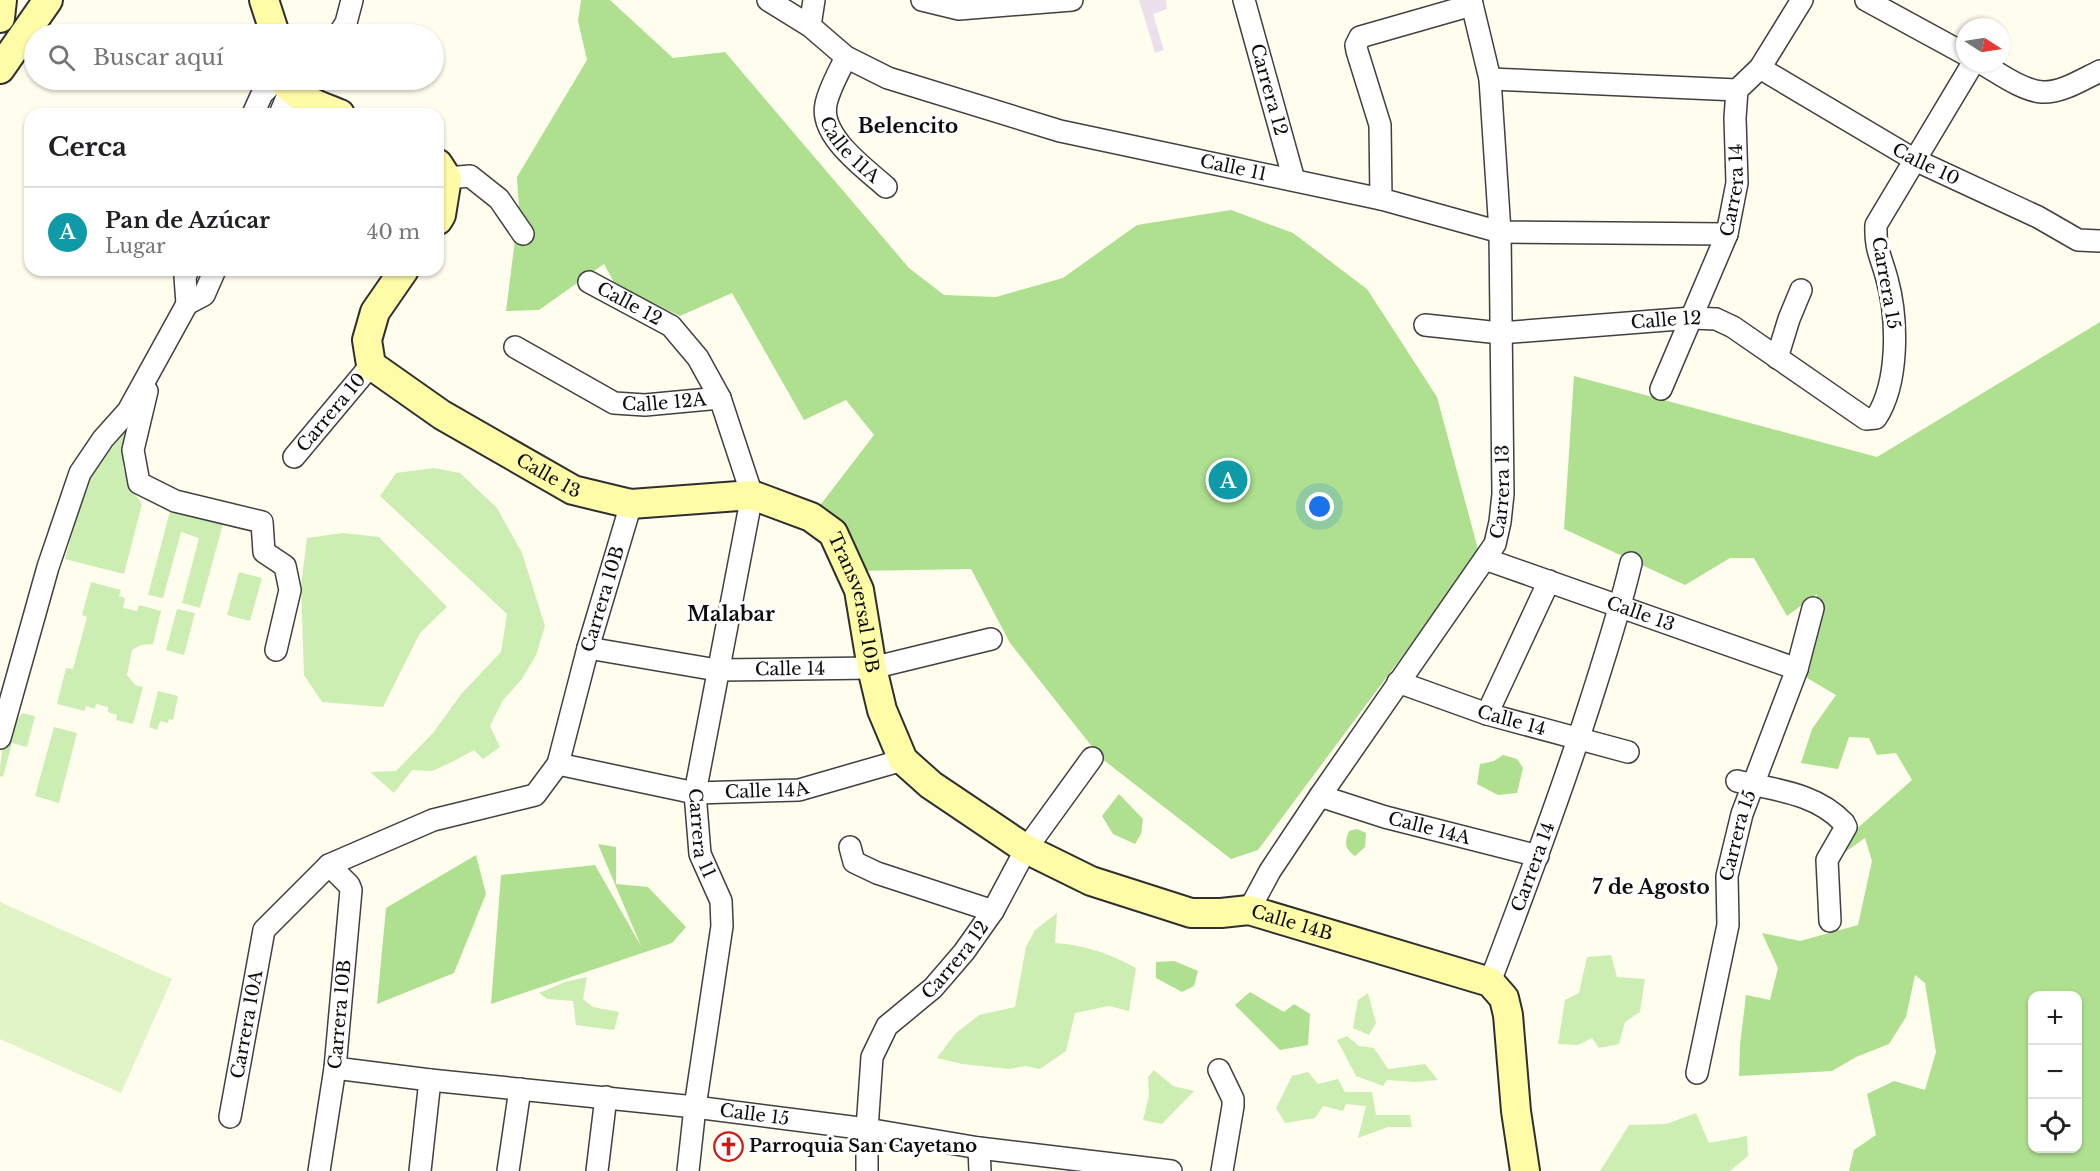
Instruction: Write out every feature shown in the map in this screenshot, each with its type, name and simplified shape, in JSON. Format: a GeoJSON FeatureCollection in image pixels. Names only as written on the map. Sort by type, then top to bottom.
{"type":"FeatureCollection","features":[{"type":"Feature","properties":{"kind":"street"},"geometry":{"type":"LineString","coordinates":[[0,17],[2,0]]}},
{"type":"Feature","properties":{"kind":"street"},"geometry":{"type":"LineString","coordinates":[[31,24],[48,0]]}},
{"type":"Feature","properties":{"kind":"street"},"geometry":{"type":"LineString","coordinates":[[264,0],[272,24]]}},
{"type":"Feature","properties":{"kind":"street"},"geometry":{"type":"LineString","coordinates":[[277,0],[283,24]]}},
{"type":"Feature","properties":{"kind":"street"},"geometry":{"type":"LineString","coordinates":[[345,24],[352,0]]}},
{"type":"Feature","properties":{"kind":"street","name":"Calle 11"},"geometry":{"type":"LineString","coordinates":[[768,0],[810,26],[846,57],[888,78],[1060,131],[1381,199],[1500,232],[1727,234]]}},
{"type":"Feature","properties":{"kind":"street"},"geometry":{"type":"LineString","coordinates":[[810,26],[814,0]]}},
{"type":"Feature","properties":{"kind":"street"},"geometry":{"type":"LineString","coordinates":[[921,0],[959,9],[1072,0]]}},
{"type":"Feature","properties":{"kind":"street","name":"Carrera 12"},"geometry":{"type":"LineString","coordinates":[[1244,0],[1294,180]]}},
{"type":"Feature","properties":{"kind":"street"},"geometry":{"type":"LineString","coordinates":[[1491,79],[1737,90],[1760,68],[1803,0]]}},
{"type":"Feature","properties":{"kind":"street"},"geometry":{"type":"LineString","coordinates":[[1866,0],[1956,49]]}},
{"type":"Feature","properties":{"kind":"street"},"geometry":{"type":"LineString","coordinates":[[1381,199],[1380,125],[1356,45],[1360,37],[1472,3]]}},
{"type":"Feature","properties":{"kind":"street","name":"Carrera 13"},"geometry":{"type":"LineString","coordinates":[[1249,910],[1270,871],[1320,796],[1495,544],[1503,494],[1500,232],[1491,79],[1472,3]]}},
{"type":"Feature","properties":{"kind":"street"},"geometry":{"type":"LineString","coordinates":[[0,69],[24,34]]}},
{"type":"Feature","properties":{"kind":"street","name":"Calle 11A"},"geometry":{"type":"LineString","coordinates":[[846,57],[826,103],[825,114],[843,149],[886,188]]}},
{"type":"Feature","properties":{"kind":"street","name":"Calle 10"},"geometry":{"type":"LineString","coordinates":[[1760,68],[1915,160],[2038,217],[2078,240],[2100,241]]}},
{"type":"Feature","properties":{"kind":"street"},"geometry":{"type":"LineString","coordinates":[[1998,72],[2023,86],[2043,92],[2069,86],[2100,71]]}},
{"type":"Feature","properties":{"kind":"street","name":"Carrera 15"},"geometry":{"type":"LineString","coordinates":[[1876,418],[1882,409],[1894,363],[1896,322],[1887,280],[1876,246],[1876,225],[1968,72]]}},
{"type":"Feature","properties":{"kind":"street"},"geometry":{"type":"LineString","coordinates":[[256,108],[262,94],[281,90]]}},
{"type":"Feature","properties":{"kind":"street"},"geometry":{"type":"LineString","coordinates":[[288,90],[324,108]]}},
{"type":"Feature","properties":{"kind":"street","name":"Carrera 14"},"geometry":{"type":"LineString","coordinates":[[1661,389],[1727,234],[1737,183],[1734,118],[1737,90]]}},
{"type":"Feature","properties":{"kind":"street"},"geometry":{"type":"LineString","coordinates":[[444,171],[470,176],[499,199],[523,234]]}},
{"type":"Feature","properties":{"kind":"street"},"geometry":{"type":"LineString","coordinates":[[0,738],[48,567],[80,473],[103,439],[128,411],[187,304],[185,276]]}},
{"type":"Feature","properties":{"kind":"street"},"geometry":{"type":"LineString","coordinates":[[187,304],[204,295],[212,276]]}},
{"type":"Feature","properties":{"kind":"street","name":"Carrera 10"},"geometry":{"type":"LineString","coordinates":[[294,457],[371,365],[367,340],[375,312],[400,276]]}},
{"type":"Feature","properties":{"kind":"street","name":"Calle 12"},"geometry":{"type":"LineString","coordinates":[[589,282],[671,326],[698,358],[720,398]]}},
{"type":"Feature","properties":{"kind":"street"},"geometry":{"type":"LineString","coordinates":[[1777,358],[1789,319],[1802,290]]}},
{"type":"Feature","properties":{"kind":"street","name":"Calle 12"},"geometry":{"type":"LineString","coordinates":[[1425,325],[1500,333],[1692,318],[1716,319],[1866,419],[1876,418]]}},
{"type":"Feature","properties":{"kind":"street","name":"Calle 12A"},"geometry":{"type":"LineString","coordinates":[[515,347],[614,403],[645,405],[720,398]]}},
{"type":"Feature","properties":{"kind":"street","name":"Calle 13"},"geometry":{"type":"LineString","coordinates":[[371,365],[442,415],[573,490],[631,504],[752,495]]}},
{"type":"Feature","properties":{"kind":"street"},"geometry":{"type":"LineString","coordinates":[[153,367],[134,450],[139,483],[175,501],[262,522],[264,552],[285,566],[290,590],[276,650]]}},
{"type":"Feature","properties":{"kind":"street"},"geometry":{"type":"LineString","coordinates":[[720,398],[752,495]]}},
{"type":"Feature","properties":{"kind":"street","name":"Transversal 10B"},"geometry":{"type":"LineString","coordinates":[[752,495],[811,517],[833,533],[859,590],[872,668],[882,710],[903,760],[931,785],[1026,849]]}},
{"type":"Feature","properties":{"kind":"street","name":"Carrera 11"},"geometry":{"type":"LineString","coordinates":[[688,1171],[695,1107],[722,926],[721,901],[700,854],[695,793],[752,495]]}},
{"type":"Feature","properties":{"kind":"street","name":"Carrera 10B"},"geometry":{"type":"LineString","coordinates":[[319,1171],[335,1068],[351,890],[350,885],[329,865],[433,820],[535,795],[558,764],[588,648],[631,504]]}},
{"type":"Feature","properties":{"kind":"street","name":"Calle 13"},"geometry":{"type":"LineString","coordinates":[[1485,559],[1797,669]]}},
{"type":"Feature","properties":{"kind":"street","name":"Carrera 14"},"geometry":{"type":"LineString","coordinates":[[1490,982],[1538,856],[1578,739],[1621,608],[1631,563]]}},
{"type":"Feature","properties":{"kind":"street"},"geometry":{"type":"LineString","coordinates":[[1487,714],[1549,581]]}},
{"type":"Feature","properties":{"kind":"street","name":"Carrera 15"},"geometry":{"type":"LineString","coordinates":[[1697,1073],[1728,925],[1727,876],[1742,814],[1745,783],[1797,669],[1813,608]]}},
{"type":"Feature","properties":{"kind":"street","name":"Calle 14"},"geometry":{"type":"LineString","coordinates":[[588,648],[717,670],[872,668],[991,639]]}},
{"type":"Feature","properties":{"kind":"street","name":"Calle 14"},"geometry":{"type":"LineString","coordinates":[[1398,682],[1487,714],[1628,753]]}},
{"type":"Feature","properties":{"kind":"street","name":"Carrera 12"},"geometry":{"type":"LineString","coordinates":[[867,1171],[867,1129],[872,1057],[887,1026],[933,988],[964,952],[993,911],[1026,849],[1092,758]]}},
{"type":"Feature","properties":{"kind":"street","name":"Calle 14A"},"geometry":{"type":"LineString","coordinates":[[558,764],[695,793],[799,790],[903,760]]}},
{"type":"Feature","properties":{"kind":"street"},"geometry":{"type":"LineString","coordinates":[[1745,783],[1793,793],[1821,804],[1842,820],[1846,827],[1827,860],[1830,921]]}},
{"type":"Feature","properties":{"kind":"street","name":"Calle 14A"},"geometry":{"type":"LineString","coordinates":[[1320,796],[1385,817],[1538,856]]}},
{"type":"Feature","properties":{"kind":"street"},"geometry":{"type":"LineString","coordinates":[[850,847],[855,862],[877,873],[993,911]]}},
{"type":"Feature","properties":{"kind":"street","name":"Calle 14B"},"geometry":{"type":"LineString","coordinates":[[1026,849],[1091,881],[1191,913],[1249,910],[1490,982]]}},
{"type":"Feature","properties":{"kind":"street","name":"Carrera 10A"},"geometry":{"type":"LineString","coordinates":[[230,1117],[264,930],[329,865]]}},
{"type":"Feature","properties":{"kind":"street"},"geometry":{"type":"LineString","coordinates":[[1490,982],[1504,998],[1508,1015],[1516,1111],[1525,1171]]}},
{"type":"Feature","properties":{"kind":"street","name":"Calle 15"},"geometry":{"type":"LineString","coordinates":[[335,1068],[695,1107],[867,1129],[1088,1166],[1171,1171]]}},
{"type":"Feature","properties":{"kind":"street"},"geometry":{"type":"LineString","coordinates":[[1219,1070],[1231,1094],[1233,1106],[1222,1171]]}},
{"type":"Feature","properties":{"kind":"street"},"geometry":{"type":"LineString","coordinates":[[420,1171],[430,1080]]}},
{"type":"Feature","properties":{"kind":"street"},"geometry":{"type":"LineString","coordinates":[[508,1171],[520,1089]]}},
{"type":"Feature","properties":{"kind":"street"},"geometry":{"type":"LineString","coordinates":[[597,1171],[606,1097]]}},
{"type":"Feature","properties":{"kind":"street"},"geometry":{"type":"LineString","coordinates":[[979,1148],[980,1171]]}},
{"type":"Feature","properties":{"kind":"shaded area"},"geometry":{"type":"Polygon","coordinates":[[[1139,0],[1166,0],[1167,9],[1153,14],[1164,50],[1155,53],[1139,0]]]}},
{"type":"Feature","properties":{"kind":"green space"},"geometry":{"type":"Polygon","coordinates":[[[581,0],[610,0],[673,58],[725,52],[909,268],[944,295],[996,297],[1063,278],[1137,225],[1231,210],[1293,233],[1367,289],[1437,397],[1479,553],[1258,850],[1231,859],[1101,758],[1010,643],[971,569],[855,571],[815,512],[874,435],[846,400],[804,420],[732,293],[680,316],[616,286],[604,264],[539,310],[506,311],[519,208],[517,177],[587,60],[578,21],[581,0]]]}},
{"type":"Feature","properties":{"kind":"green space"},"geometry":{"type":"Polygon","coordinates":[[[2100,322],[2100,1171],[1849,1171],[1854,1150],[1876,1135],[1867,1094],[1894,1081],[1925,1090],[1936,1052],[1925,983],[1915,975],[1906,1017],[1889,1044],[1856,1057],[1832,1071],[1739,1076],[1746,995],[1770,1000],[1778,968],[1762,933],[1800,941],[1858,925],[1872,861],[1865,838],[1841,855],[1852,833],[1912,780],[1896,753],[1877,755],[1869,738],[1849,737],[1838,769],[1801,763],[1812,729],[1836,695],[1807,678],[1817,594],[1787,616],[1754,558],[1730,558],[1685,585],[1564,529],[1574,376],[1877,457],[2100,322]]]}},
{"type":"Feature","properties":{"kind":"green space"},"geometry":{"type":"Polygon","coordinates":[[[133,422],[123,468],[132,490],[142,504],[124,574],[65,559],[85,485],[133,422]]]}},
{"type":"Feature","properties":{"kind":"green space"},"geometry":{"type":"Polygon","coordinates":[[[434,468],[460,473],[497,508],[522,553],[545,626],[536,655],[522,679],[503,700],[490,726],[500,747],[483,759],[474,750],[432,771],[412,770],[394,793],[370,772],[396,771],[433,733],[462,693],[501,652],[507,614],[380,496],[396,473],[434,468]]]}},
{"type":"Feature","properties":{"kind":"green space"},"geometry":{"type":"Polygon","coordinates":[[[170,511],[223,524],[200,608],[182,603],[199,538],[181,532],[163,598],[148,595],[170,511]]]}},
{"type":"Feature","properties":{"kind":"green space"},"geometry":{"type":"Polygon","coordinates":[[[343,533],[379,537],[447,607],[420,633],[383,707],[322,702],[304,675],[301,586],[307,538],[343,533]]]}},
{"type":"Feature","properties":{"kind":"green space"},"geometry":{"type":"Polygon","coordinates":[[[239,572],[262,578],[250,621],[227,615],[239,572]]]}},
{"type":"Feature","properties":{"kind":"green space"},"geometry":{"type":"Polygon","coordinates":[[[91,582],[121,590],[119,596],[125,598],[123,608],[137,611],[139,605],[161,611],[153,644],[141,645],[132,650],[127,675],[135,685],[143,687],[133,724],[116,720],[117,715],[108,712],[108,707],[96,704],[95,709],[86,706],[85,711],[57,704],[66,668],[73,669],[87,617],[82,615],[91,582]]]}},
{"type":"Feature","properties":{"kind":"green space"},"geometry":{"type":"Polygon","coordinates":[[[177,609],[195,613],[184,655],[166,650],[177,609]]]}},
{"type":"Feature","properties":{"kind":"green space"},"geometry":{"type":"Polygon","coordinates":[[[158,691],[178,696],[173,720],[169,719],[168,723],[160,721],[157,730],[149,727],[158,691]]]}},
{"type":"Feature","properties":{"kind":"green space"},"geometry":{"type":"Polygon","coordinates":[[[22,713],[35,716],[27,747],[12,743],[3,777],[0,776],[3,749],[8,735],[22,713]]]}},
{"type":"Feature","properties":{"kind":"green space"},"geometry":{"type":"Polygon","coordinates":[[[54,727],[77,733],[59,803],[35,796],[54,727]]]}},
{"type":"Feature","properties":{"kind":"green space"},"geometry":{"type":"Polygon","coordinates":[[[1503,755],[1517,759],[1523,768],[1517,793],[1498,795],[1477,784],[1480,764],[1494,761],[1503,755]]]}},
{"type":"Feature","properties":{"kind":"green space"},"geometry":{"type":"Polygon","coordinates":[[[1119,794],[1143,819],[1141,834],[1135,844],[1113,834],[1102,816],[1119,794]]]}},
{"type":"Feature","properties":{"kind":"green space"},"geometry":{"type":"Polygon","coordinates":[[[1357,829],[1366,833],[1365,847],[1355,856],[1347,848],[1346,839],[1349,831],[1357,829]]]}},
{"type":"Feature","properties":{"kind":"green space"},"geometry":{"type":"Polygon","coordinates":[[[598,844],[616,847],[616,884],[648,887],[686,927],[672,943],[491,1004],[501,875],[595,865],[641,946],[598,844]]]}},
{"type":"Feature","properties":{"kind":"green space"},"geometry":{"type":"Polygon","coordinates":[[[476,855],[486,894],[454,973],[377,1004],[386,908],[476,855]]]}},
{"type":"Feature","properties":{"kind":"green space"},"geometry":{"type":"Polygon","coordinates":[[[0,902],[172,979],[121,1093],[0,1039],[0,902]]]}},
{"type":"Feature","properties":{"kind":"green space"},"geometry":{"type":"Polygon","coordinates":[[[1057,913],[1055,943],[1097,951],[1136,968],[1129,1011],[1109,1006],[1075,1013],[1066,1051],[1040,1069],[1025,1066],[1010,1069],[962,1064],[937,1058],[955,1034],[979,1015],[1015,1007],[1026,947],[1035,930],[1057,913]]]}},
{"type":"Feature","properties":{"kind":"green space"},"geometry":{"type":"Polygon","coordinates":[[[1611,955],[1617,977],[1645,979],[1640,1012],[1625,1022],[1619,1044],[1599,1048],[1592,1038],[1578,1045],[1558,1044],[1565,1000],[1579,993],[1587,957],[1611,955]]]}},
{"type":"Feature","properties":{"kind":"green space"},"geometry":{"type":"Polygon","coordinates":[[[1174,961],[1198,971],[1194,986],[1182,992],[1156,978],[1156,962],[1174,961]]]}},
{"type":"Feature","properties":{"kind":"green space"},"geometry":{"type":"Polygon","coordinates":[[[587,977],[583,999],[593,1007],[619,1012],[614,1030],[576,1025],[573,1001],[547,999],[539,993],[565,982],[587,977]]]}},
{"type":"Feature","properties":{"kind":"green space"},"geometry":{"type":"Polygon","coordinates":[[[1250,992],[1284,1012],[1294,1004],[1310,1014],[1308,1045],[1280,1050],[1235,1005],[1250,992]]]}},
{"type":"Feature","properties":{"kind":"green space"},"geometry":{"type":"Polygon","coordinates":[[[1368,993],[1376,1023],[1369,1035],[1353,1028],[1358,1000],[1368,993]]]}},
{"type":"Feature","properties":{"kind":"green space"},"geometry":{"type":"Polygon","coordinates":[[[1347,1036],[1359,1046],[1374,1048],[1388,1069],[1425,1064],[1438,1080],[1415,1082],[1387,1080],[1383,1086],[1356,1076],[1337,1040],[1347,1036]]]}},
{"type":"Feature","properties":{"kind":"green space"},"geometry":{"type":"Polygon","coordinates":[[[1154,1070],[1173,1086],[1194,1091],[1162,1124],[1143,1120],[1149,1096],[1148,1077],[1154,1070]]]}},
{"type":"Feature","properties":{"kind":"green space"},"geometry":{"type":"Polygon","coordinates":[[[1308,1072],[1318,1084],[1338,1079],[1345,1092],[1372,1092],[1376,1115],[1410,1115],[1412,1127],[1388,1127],[1358,1138],[1366,1106],[1346,1104],[1343,1111],[1323,1106],[1315,1118],[1285,1123],[1276,1108],[1292,1076],[1308,1072]]]}},
{"type":"Feature","properties":{"kind":"green space"},"geometry":{"type":"Polygon","coordinates":[[[1696,1113],[1709,1143],[1747,1136],[1748,1156],[1730,1171],[1600,1171],[1629,1125],[1666,1124],[1696,1113]]]}},
{"type":"Feature","properties":{"kind":"place","name":"Pan de Azúcar"},"geometry":{"type":"Point","coordinates":[1228,480]}},
{"type":"Feature","properties":{"kind":"place","name":"Parroquia San Cayetano"},"geometry":{"type":"Point","coordinates":[728,1146]}},
{"type":"Feature","properties":{"kind":"district","name":"Belencito"},"geometry":{"type":"Point","coordinates":[908,126]}},
{"type":"Feature","properties":{"kind":"district","name":"Malabar"},"geometry":{"type":"Point","coordinates":[731,614]}},
{"type":"Feature","properties":{"kind":"district","name":"7 de Agosto"},"geometry":{"type":"Point","coordinates":[1651,887]}}]}
